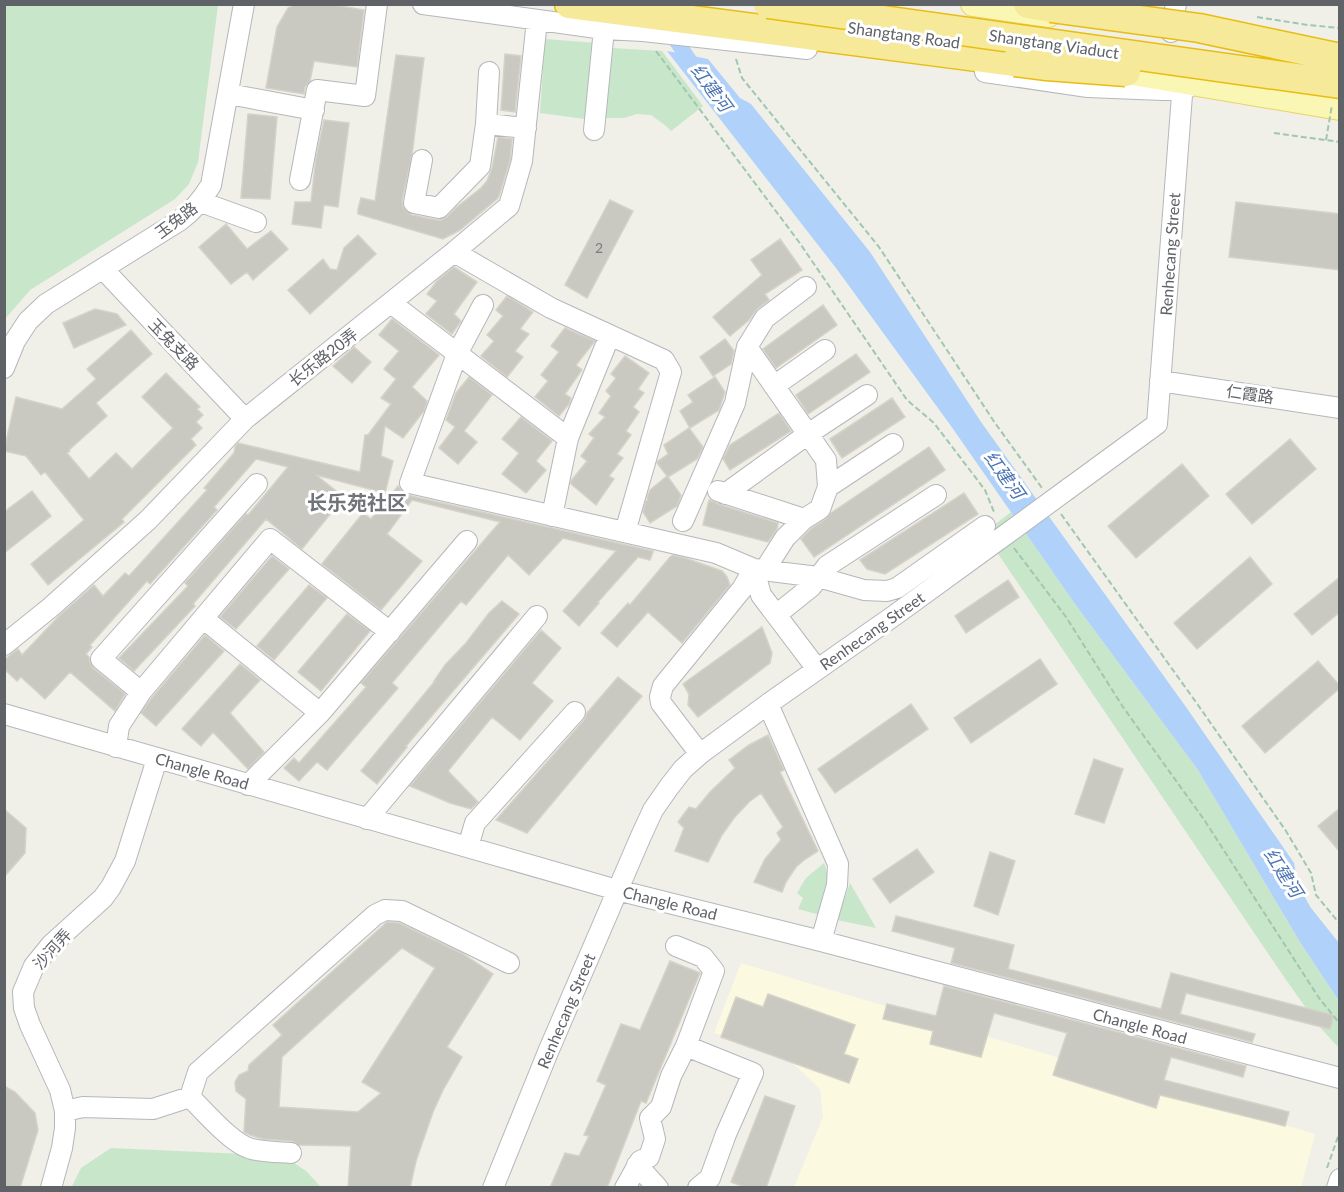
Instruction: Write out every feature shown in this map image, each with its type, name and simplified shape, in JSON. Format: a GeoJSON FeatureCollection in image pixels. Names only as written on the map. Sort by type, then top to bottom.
{"type":"FeatureCollection","features":[{"type":"Feature","properties":{"kind":"highway"},"geometry":{"type":"LineString","coordinates":[[569,4],[1047,66],[1340,85]]}},
{"type":"Feature","properties":{"kind":"highway","name":"Shangtang Viaduct"},"geometry":{"type":"LineString","coordinates":[[768,4],[1340,85]]}},
{"type":"Feature","properties":{"kind":"highway","name":"Shangtang Viaduct"},"geometry":{"type":"LineString","coordinates":[[913,4],[1340,66]]}},
{"type":"Feature","properties":{"kind":"highway"},"geometry":{"type":"LineString","coordinates":[[1028,4],[1199,28],[1340,58]]}},
{"type":"Feature","properties":{"kind":"main road","name":"Shangtang Road"},"geometry":{"type":"LineString","coordinates":[[680,4],[978,45],[1183,85],[1216,88],[1340,108]]}},
{"type":"Feature","properties":{"kind":"main road"},"geometry":{"type":"LineString","coordinates":[[973,4],[1173,17],[1340,50]]}},
{"type":"Feature","properties":{"kind":"street","name":"玉兔路"},"geometry":{"type":"LineString","coordinates":[[4,368],[15,341],[28,321],[46,304],[179,221],[201,202],[211,185],[244,4]]}},
{"type":"Feature","properties":{"kind":"street"},"geometry":{"type":"LineString","coordinates":[[300,180],[317,90],[364,96],[376,4]]}},
{"type":"Feature","properties":{"kind":"street"},"geometry":{"type":"LineString","coordinates":[[423,4],[604,28],[643,30],[875,57],[1088,87],[1163,90],[1183,85]]}},
{"type":"Feature","properties":{"kind":"street"},"geometry":{"type":"LineString","coordinates":[[1097,4],[1173,17]]}},
{"type":"Feature","properties":{"kind":"street","name":"长乐路20弄"},"geometry":{"type":"LineString","coordinates":[[4,645],[51,607],[148,520],[245,419],[509,206],[522,161],[537,20]]}},
{"type":"Feature","properties":{"kind":"street"},"geometry":{"type":"LineString","coordinates":[[594,130],[604,28]]}},
{"type":"Feature","properties":{"kind":"street"},"geometry":{"type":"LineString","coordinates":[[422,160],[414,203],[439,208],[480,166],[486,124],[489,72]]}},
{"type":"Feature","properties":{"kind":"street","name":"Renhecang Street"},"geometry":{"type":"LineString","coordinates":[[493,1188],[548,1052],[653,810],[683,769],[700,754],[817,669],[993,532],[1068,489],[1156,424],[1183,85]]}},
{"type":"Feature","properties":{"kind":"street"},"geometry":{"type":"LineString","coordinates":[[229,94],[314,110]]}},
{"type":"Feature","properties":{"kind":"street"},"geometry":{"type":"LineString","coordinates":[[486,124],[526,128]]}},
{"type":"Feature","properties":{"kind":"street"},"geometry":{"type":"LineString","coordinates":[[201,202],[256,222]]}},
{"type":"Feature","properties":{"kind":"street"},"geometry":{"type":"LineString","coordinates":[[454,252],[551,308],[664,360],[670,372],[625,532]]}},
{"type":"Feature","properties":{"kind":"street","name":"玉兔支路"},"geometry":{"type":"LineString","coordinates":[[103,269],[245,419]]}},
{"type":"Feature","properties":{"kind":"street"},"geometry":{"type":"LineString","coordinates":[[683,521],[735,403],[747,347],[765,318],[806,287]]}},
{"type":"Feature","properties":{"kind":"street"},"geometry":{"type":"LineString","coordinates":[[391,303],[568,438]]}},
{"type":"Feature","properties":{"kind":"street"},"geometry":{"type":"LineString","coordinates":[[483,305],[457,354],[410,483],[716,553],[759,570],[818,577],[864,590],[887,591],[897,588],[993,532]]}},
{"type":"Feature","properties":{"kind":"street"},"geometry":{"type":"LineString","coordinates":[[552,516],[568,438],[605,347]]}},
{"type":"Feature","properties":{"kind":"street"},"geometry":{"type":"LineString","coordinates":[[700,754],[657,709],[663,686],[784,537],[804,519],[820,509],[828,487],[826,460],[747,347]]}},
{"type":"Feature","properties":{"kind":"street"},"geometry":{"type":"LineString","coordinates":[[774,386],[825,350]]}},
{"type":"Feature","properties":{"kind":"street","name":"仁霞路"},"geometry":{"type":"LineString","coordinates":[[1160,381],[1340,408]]}},
{"type":"Feature","properties":{"kind":"street"},"geometry":{"type":"LineString","coordinates":[[725,494],[867,395]]}},
{"type":"Feature","properties":{"kind":"street"},"geometry":{"type":"LineString","coordinates":[[828,487],[893,444]]}},
{"type":"Feature","properties":{"kind":"street"},"geometry":{"type":"LineString","coordinates":[[141,692],[101,659],[256,484]]}},
{"type":"Feature","properties":{"kind":"street"},"geometry":{"type":"LineString","coordinates":[[698,485],[804,519]]}},
{"type":"Feature","properties":{"kind":"street"},"geometry":{"type":"LineString","coordinates":[[776,615],[811,587],[827,566],[936,495]]}},
{"type":"Feature","properties":{"kind":"street"},"geometry":{"type":"LineString","coordinates":[[116,747],[119,726],[141,692],[270,539],[390,632]]}},
{"type":"Feature","properties":{"kind":"street"},"geometry":{"type":"LineString","coordinates":[[248,784],[320,713],[467,541]]}},
{"type":"Feature","properties":{"kind":"street"},"geometry":{"type":"LineString","coordinates":[[759,570],[761,595],[817,669]]}},
{"type":"Feature","properties":{"kind":"street"},"geometry":{"type":"LineString","coordinates":[[367,819],[537,616]]}},
{"type":"Feature","properties":{"kind":"street"},"geometry":{"type":"LineString","coordinates":[[204,619],[320,713]]}},
{"type":"Feature","properties":{"kind":"street"},"geometry":{"type":"LineString","coordinates":[[768,704],[838,864],[837,885],[821,941]]}},
{"type":"Feature","properties":{"kind":"street"},"geometry":{"type":"LineString","coordinates":[[468,847],[475,823],[575,712]]}},
{"type":"Feature","properties":{"kind":"street","name":"Changle Road"},"geometry":{"type":"LineString","coordinates":[[4,714],[617,890],[821,941],[1340,1078]]}},
{"type":"Feature","properties":{"kind":"street","name":"沙河弄"},"geometry":{"type":"LineString","coordinates":[[51,1188],[62,1148],[65,1111],[60,1090],[24,1008],[23,992],[34,966],[51,945],[103,898],[111,886],[125,861],[157,759]]}},
{"type":"Feature","properties":{"kind":"street"},"geometry":{"type":"LineString","coordinates":[[190,1097],[198,1072],[375,915],[385,910],[402,911],[509,963]]}},
{"type":"Feature","properties":{"kind":"street"},"geometry":{"type":"LineString","coordinates":[[625,1188],[640,1161],[649,1157],[655,1139],[650,1118],[661,1107],[671,1076],[686,1046],[714,971],[703,957],[676,946]]}},
{"type":"Feature","properties":{"kind":"street"},"geometry":{"type":"LineString","coordinates":[[686,1046],[753,1073],[726,1134],[710,1178],[698,1188]]}},
{"type":"Feature","properties":{"kind":"street"},"geometry":{"type":"LineString","coordinates":[[65,1111],[83,1107],[153,1109],[190,1097]]}},
{"type":"Feature","properties":{"kind":"street"},"geometry":{"type":"LineString","coordinates":[[190,1097],[241,1145],[252,1149],[291,1153]]}},
{"type":"Feature","properties":{"kind":"street"},"geometry":{"type":"LineString","coordinates":[[637,1165],[658,1188]]}},
{"type":"Feature","properties":{"kind":"path"},"geometry":{"type":"LineString","coordinates":[[1253,16],[1340,28]]}},
{"type":"Feature","properties":{"kind":"path"},"geometry":{"type":"LineString","coordinates":[[740,41],[736,60],[742,78],[879,247],[995,423],[1044,491]]}},
{"type":"Feature","properties":{"kind":"path"},"geometry":{"type":"LineString","coordinates":[[1274,133],[1340,142]]}},
{"type":"Feature","properties":{"kind":"path"},"geometry":{"type":"LineString","coordinates":[[1058,510],[1286,831],[1311,873],[1317,895],[1340,924]]}},
{"type":"Feature","properties":{"kind":"path"},"geometry":{"type":"LineString","coordinates":[[1333,1181],[1340,1131]]}},
{"type":"Feature","properties":{"kind":"shaded area"},"geometry":{"type":"Polygon","coordinates":[[[741,963],[1315,1134],[1301,1187],[794,1187],[823,1117],[820,1089],[787,1058],[714,1033],[741,963]]]}},
{"type":"Feature","properties":{"kind":"green space"},"geometry":{"type":"Polygon","coordinates":[[[5,4],[218,5],[198,162],[189,184],[175,199],[30,290],[5,319],[5,4]]]}},
{"type":"Feature","properties":{"kind":"green space"},"geometry":{"type":"Polygon","coordinates":[[[545,39],[596,43],[585,119],[540,113],[545,39]]]}},
{"type":"Feature","properties":{"kind":"green space"},"geometry":{"type":"Polygon","coordinates":[[[612,48],[662,51],[703,106],[671,131],[651,115],[637,114],[624,118],[604,118],[612,48]]]}},
{"type":"Feature","properties":{"kind":"green space"},"geometry":{"type":"Polygon","coordinates":[[[1011,512],[1075,604],[1198,770],[1300,942],[1339,1001],[1339,1048],[1318,1025],[1282,974],[984,533],[1011,512]]]}},
{"type":"Feature","properties":{"kind":"green space"},"geometry":{"type":"Polygon","coordinates":[[[824,863],[828,883],[820,915],[798,909],[803,898],[797,893],[806,878],[824,863]]]}},
{"type":"Feature","properties":{"kind":"green space"},"geometry":{"type":"Polygon","coordinates":[[[850,883],[876,928],[837,920],[850,883]]]}},
{"type":"Feature","properties":{"kind":"green space"},"geometry":{"type":"Polygon","coordinates":[[[111,1148],[243,1154],[288,1159],[306,1171],[321,1187],[71,1188],[81,1168],[111,1148]]]}},
{"type":"Feature","properties":{"kind":"water"},"geometry":{"type":"Polygon","coordinates":[[[667,51],[708,59],[740,98],[751,104],[870,252],[981,422],[1186,707],[1294,863],[1299,887],[1311,908],[1339,943],[1339,1001],[1300,942],[1198,770],[1075,604],[951,426],[836,268],[667,51]]]}},
{"type":"Feature","properties":{"kind":"building"},"geometry":{"type":"Polygon","coordinates":[[[296,4],[329,4],[364,10],[357,67],[314,61],[310,81],[305,87],[304,94],[266,88],[277,27],[288,8],[296,4]]]}},
{"type":"Feature","properties":{"kind":"building"},"geometry":{"type":"Polygon","coordinates":[[[505,54],[521,56],[515,112],[501,110],[505,54]]]}},
{"type":"Feature","properties":{"kind":"building"},"geometry":{"type":"Polygon","coordinates":[[[396,55],[424,58],[412,155],[402,201],[407,212],[437,220],[447,217],[487,181],[498,137],[512,139],[510,160],[498,198],[460,230],[443,239],[358,214],[361,198],[375,201],[396,55]]]}},
{"type":"Feature","properties":{"kind":"building"},"geometry":{"type":"Polygon","coordinates":[[[248,114],[277,117],[270,199],[241,198],[248,114]]]}},
{"type":"Feature","properties":{"kind":"building"},"geometry":{"type":"Polygon","coordinates":[[[324,120],[349,123],[338,207],[324,205],[321,228],[292,224],[295,202],[311,202],[316,158],[324,120]]]}},
{"type":"Feature","properties":{"kind":"building"},"geometry":{"type":"Polygon","coordinates":[[[610,200],[633,211],[587,298],[565,285],[610,200]]]}},
{"type":"Feature","properties":{"kind":"building"},"geometry":{"type":"Polygon","coordinates":[[[1236,202],[1340,214],[1340,270],[1229,257],[1236,202]]]}},
{"type":"Feature","properties":{"kind":"building"},"geometry":{"type":"Polygon","coordinates":[[[226,224],[247,249],[271,231],[288,249],[253,280],[247,272],[231,284],[199,247],[226,224]]]}},
{"type":"Feature","properties":{"kind":"building"},"geometry":{"type":"Polygon","coordinates":[[[358,235],[376,254],[310,314],[288,290],[323,259],[330,269],[337,270],[344,248],[358,235]]]}},
{"type":"Feature","properties":{"kind":"building"},"geometry":{"type":"Polygon","coordinates":[[[780,239],[802,270],[765,294],[769,300],[730,336],[713,317],[762,275],[751,260],[780,239]]]}},
{"type":"Feature","properties":{"kind":"building"},"geometry":{"type":"Polygon","coordinates":[[[454,267],[477,282],[454,314],[461,321],[452,334],[426,314],[437,301],[427,294],[437,281],[454,267]]]}},
{"type":"Feature","properties":{"kind":"building"},"geometry":{"type":"Polygon","coordinates":[[[507,296],[533,312],[520,329],[529,334],[515,351],[523,357],[507,377],[481,356],[494,341],[487,335],[503,316],[496,310],[507,296]]]}},
{"type":"Feature","properties":{"kind":"building"},"geometry":{"type":"Polygon","coordinates":[[[823,305],[837,325],[776,368],[763,349],[823,305]]]}},
{"type":"Feature","properties":{"kind":"building"},"geometry":{"type":"Polygon","coordinates":[[[95,309],[117,314],[126,325],[74,348],[63,323],[95,309]]]}},
{"type":"Feature","properties":{"kind":"building"},"geometry":{"type":"Polygon","coordinates":[[[392,319],[439,355],[412,387],[427,401],[424,411],[403,438],[385,426],[381,456],[393,461],[385,493],[316,475],[344,497],[302,549],[266,519],[193,604],[195,606],[134,671],[119,658],[188,586],[185,583],[246,514],[248,515],[288,467],[256,459],[214,507],[217,510],[150,584],[147,581],[90,645],[92,647],[86,654],[93,668],[125,694],[115,711],[70,672],[45,699],[21,677],[17,681],[4,669],[4,660],[18,649],[22,655],[59,616],[94,585],[103,596],[125,573],[129,576],[207,490],[204,488],[234,453],[238,443],[360,472],[365,435],[368,435],[391,404],[381,398],[396,379],[384,369],[399,351],[379,335],[392,319]]]}},
{"type":"Feature","properties":{"kind":"building"},"geometry":{"type":"Polygon","coordinates":[[[565,328],[595,341],[576,365],[582,370],[565,394],[571,398],[559,416],[535,397],[548,381],[541,375],[559,352],[551,346],[565,328]]]}},
{"type":"Feature","properties":{"kind":"building"},"geometry":{"type":"Polygon","coordinates":[[[131,330],[152,354],[96,403],[107,416],[67,453],[89,479],[116,453],[132,469],[173,428],[142,397],[166,373],[200,407],[197,409],[203,415],[196,422],[202,428],[191,439],[196,445],[122,519],[124,522],[48,585],[31,564],[84,520],[45,472],[41,475],[26,456],[4,451],[16,397],[62,409],[96,379],[87,369],[131,330]]]}},
{"type":"Feature","properties":{"kind":"building"},"geometry":{"type":"Polygon","coordinates":[[[725,339],[734,351],[731,364],[713,376],[700,357],[725,339]]]}},
{"type":"Feature","properties":{"kind":"building"},"geometry":{"type":"Polygon","coordinates":[[[354,347],[371,362],[352,383],[333,366],[354,347]]]}},
{"type":"Feature","properties":{"kind":"building"},"geometry":{"type":"Polygon","coordinates":[[[856,354],[870,372],[808,414],[796,395],[856,354]]]}},
{"type":"Feature","properties":{"kind":"building"},"geometry":{"type":"Polygon","coordinates":[[[625,356],[649,373],[638,389],[644,393],[633,407],[639,412],[626,431],[631,435],[617,454],[623,458],[609,476],[614,479],[596,505],[571,484],[571,481],[587,461],[581,456],[594,438],[589,434],[605,417],[599,413],[611,396],[606,391],[616,378],[611,374],[625,356]]]}},
{"type":"Feature","properties":{"kind":"building"},"geometry":{"type":"Polygon","coordinates":[[[469,377],[492,395],[464,431],[477,442],[458,464],[439,448],[455,427],[446,420],[456,393],[469,377]]]}},
{"type":"Feature","properties":{"kind":"building"},"geometry":{"type":"Polygon","coordinates":[[[715,377],[725,392],[719,410],[690,428],[680,411],[693,402],[688,395],[715,377]]]}},
{"type":"Feature","properties":{"kind":"building"},"geometry":{"type":"Polygon","coordinates":[[[892,398],[905,417],[842,458],[830,439],[892,398]]]}},
{"type":"Feature","properties":{"kind":"building"},"geometry":{"type":"Polygon","coordinates":[[[779,413],[791,431],[730,470],[723,459],[730,445],[779,413]]]}},
{"type":"Feature","properties":{"kind":"building"},"geometry":{"type":"Polygon","coordinates":[[[521,417],[552,441],[536,461],[546,470],[526,493],[502,474],[519,453],[502,439],[521,417]]]}},
{"type":"Feature","properties":{"kind":"building"},"geometry":{"type":"Polygon","coordinates":[[[689,428],[703,447],[697,459],[668,477],[681,495],[677,506],[650,523],[643,512],[650,490],[667,476],[657,463],[668,454],[664,445],[689,428]]]}},
{"type":"Feature","properties":{"kind":"building"},"geometry":{"type":"Polygon","coordinates":[[[1290,439],[1316,469],[1252,524],[1226,494],[1290,439]]]}},
{"type":"Feature","properties":{"kind":"building"},"geometry":{"type":"Polygon","coordinates":[[[929,447],[945,470],[814,557],[801,539],[812,528],[929,447]]]}},
{"type":"Feature","properties":{"kind":"building"},"geometry":{"type":"Polygon","coordinates":[[[1182,464],[1209,496],[1136,558],[1108,526],[1182,464]]]}},
{"type":"Feature","properties":{"kind":"building"},"geometry":{"type":"Polygon","coordinates":[[[398,486],[407,495],[653,552],[650,560],[638,557],[579,626],[563,611],[616,551],[563,538],[529,575],[508,555],[466,605],[461,601],[429,639],[392,683],[398,688],[327,770],[317,762],[299,781],[284,768],[294,758],[299,763],[366,687],[361,683],[500,522],[412,500],[387,534],[422,561],[381,610],[322,564],[363,513],[371,519],[398,486]]]}},
{"type":"Feature","properties":{"kind":"building"},"geometry":{"type":"Polygon","coordinates":[[[32,491],[51,516],[4,553],[4,512],[32,491]]]}},
{"type":"Feature","properties":{"kind":"building"},"geometry":{"type":"Polygon","coordinates":[[[964,493],[978,514],[885,574],[867,569],[860,560],[964,493]]]}},
{"type":"Feature","properties":{"kind":"building"},"geometry":{"type":"Polygon","coordinates":[[[709,500],[778,523],[777,529],[768,542],[703,525],[709,500]]]}},
{"type":"Feature","properties":{"kind":"building"},"geometry":{"type":"Polygon","coordinates":[[[673,555],[722,571],[730,585],[682,643],[648,612],[617,647],[601,633],[628,603],[630,605],[673,555]]]}},
{"type":"Feature","properties":{"kind":"building"},"geometry":{"type":"Polygon","coordinates":[[[272,556],[289,569],[236,629],[220,617],[272,556]]]}},
{"type":"Feature","properties":{"kind":"building"},"geometry":{"type":"Polygon","coordinates":[[[1250,557],[1272,584],[1197,649],[1174,623],[1250,557]]]}},
{"type":"Feature","properties":{"kind":"building"},"geometry":{"type":"Polygon","coordinates":[[[1340,577],[1340,612],[1312,635],[1294,614],[1340,577]]]}},
{"type":"Feature","properties":{"kind":"building"},"geometry":{"type":"Polygon","coordinates":[[[1008,580],[1019,597],[966,633],[955,616],[1008,580]]]}},
{"type":"Feature","properties":{"kind":"building"},"geometry":{"type":"Polygon","coordinates":[[[309,585],[327,598],[274,660],[257,646],[309,585]]]}},
{"type":"Feature","properties":{"kind":"building"},"geometry":{"type":"Polygon","coordinates":[[[502,601],[519,614],[406,746],[377,784],[361,771],[435,681],[445,665],[502,601]]]}},
{"type":"Feature","properties":{"kind":"building"},"geometry":{"type":"Polygon","coordinates":[[[347,614],[370,631],[321,691],[298,672],[347,614]]]}},
{"type":"Feature","properties":{"kind":"building"},"geometry":{"type":"Polygon","coordinates":[[[762,627],[772,653],[770,663],[698,717],[688,705],[689,694],[683,684],[762,627]]]}},
{"type":"Feature","properties":{"kind":"building"},"geometry":{"type":"Polygon","coordinates":[[[541,630],[561,648],[532,683],[553,701],[520,740],[492,717],[448,771],[478,802],[471,809],[410,786],[541,630]]]}},
{"type":"Feature","properties":{"kind":"building"},"geometry":{"type":"Polygon","coordinates":[[[205,635],[224,651],[156,726],[141,713],[205,635]]]}},
{"type":"Feature","properties":{"kind":"building"},"geometry":{"type":"Polygon","coordinates":[[[1040,659],[1057,684],[971,743],[954,718],[1040,659]]]}},
{"type":"Feature","properties":{"kind":"building"},"geometry":{"type":"Polygon","coordinates":[[[1318,661],[1340,688],[1265,753],[1242,726],[1318,661]]]}},
{"type":"Feature","properties":{"kind":"building"},"geometry":{"type":"Polygon","coordinates":[[[240,664],[260,680],[230,713],[264,752],[248,769],[213,732],[201,746],[182,729],[240,664]]]}},
{"type":"Feature","properties":{"kind":"building"},"geometry":{"type":"Polygon","coordinates":[[[618,677],[642,696],[527,833],[496,820],[584,720],[587,713],[618,677]]]}},
{"type":"Feature","properties":{"kind":"building"},"geometry":{"type":"Polygon","coordinates":[[[911,704],[928,729],[835,793],[818,769],[911,704]]]}},
{"type":"Feature","properties":{"kind":"building"},"geometry":{"type":"Polygon","coordinates":[[[768,735],[784,770],[780,772],[818,851],[796,867],[782,892],[754,882],[765,859],[781,840],[777,833],[783,827],[761,793],[734,818],[708,862],[675,851],[684,828],[678,822],[689,807],[696,809],[735,768],[729,760],[749,745],[768,735]]]}},
{"type":"Feature","properties":{"kind":"building"},"geometry":{"type":"Polygon","coordinates":[[[1094,759],[1123,769],[1104,823],[1075,814],[1094,759]]]}},
{"type":"Feature","properties":{"kind":"building"},"geometry":{"type":"Polygon","coordinates":[[[1340,808],[1340,852],[1318,826],[1340,808]]]}},
{"type":"Feature","properties":{"kind":"building"},"geometry":{"type":"Polygon","coordinates":[[[4,809],[26,828],[25,853],[4,877],[4,809]]]}},
{"type":"Feature","properties":{"kind":"building"},"geometry":{"type":"Polygon","coordinates":[[[917,849],[934,872],[890,903],[873,879],[917,849]]]}},
{"type":"Feature","properties":{"kind":"building"},"geometry":{"type":"Polygon","coordinates":[[[990,852],[1015,861],[998,915],[974,906],[990,852]]]}},
{"type":"Feature","properties":{"kind":"building"},"geometry":{"type":"Polygon","coordinates":[[[896,916],[1014,945],[1008,969],[1161,1009],[1171,973],[1333,1015],[1332,1023],[1330,1029],[1186,993],[1180,1014],[1255,1034],[1252,1042],[951,963],[955,948],[892,931],[896,916]]]}},
{"type":"Feature","properties":{"kind":"building"},"geometry":{"type":"Polygon","coordinates":[[[387,922],[399,923],[463,954],[493,974],[447,1047],[462,1057],[433,1112],[416,1161],[410,1188],[348,1188],[351,1146],[299,1145],[292,1141],[263,1139],[244,1132],[246,1099],[236,1091],[235,1082],[239,1075],[248,1071],[249,1065],[282,1035],[273,1025],[387,922]],[[402,948],[282,1057],[279,1107],[358,1112],[381,1093],[362,1082],[435,968],[402,948]]]}},
{"type":"Feature","properties":{"kind":"building"},"geometry":{"type":"Polygon","coordinates":[[[670,961],[700,973],[646,1103],[641,1101],[607,1188],[550,1188],[565,1153],[579,1156],[589,1136],[584,1135],[606,1085],[597,1081],[621,1024],[640,1030],[670,961]]]}},
{"type":"Feature","properties":{"kind":"building"},"geometry":{"type":"Polygon","coordinates":[[[944,986],[1246,1066],[1243,1077],[1171,1057],[1164,1080],[1289,1112],[1285,1126],[1160,1095],[1156,1108],[1053,1075],[1067,1033],[994,1013],[981,1057],[930,1044],[933,1031],[883,1019],[887,1004],[936,1016],[944,986]]]}},
{"type":"Feature","properties":{"kind":"building"},"geometry":{"type":"Polygon","coordinates":[[[768,994],[855,1025],[844,1054],[858,1059],[849,1083],[721,1037],[736,997],[763,1007],[768,994]]]}},
{"type":"Feature","properties":{"kind":"building"},"geometry":{"type":"Polygon","coordinates":[[[4,1086],[15,1092],[35,1113],[38,1130],[20,1188],[4,1188],[4,1086]]]}},
{"type":"Feature","properties":{"kind":"building"},"geometry":{"type":"Polygon","coordinates":[[[765,1096],[795,1106],[766,1188],[747,1188],[731,1182],[765,1096]]]}},
{"type":"Feature","properties":{"kind":"waterway","name":"红建河"},"geometry":{"type":"LineString","coordinates":[[668,29],[697,71]]}},
{"type":"Feature","properties":{"kind":"district","name":"长乐苑社区"},"geometry":{"type":"Point","coordinates":[357,503]}}]}
